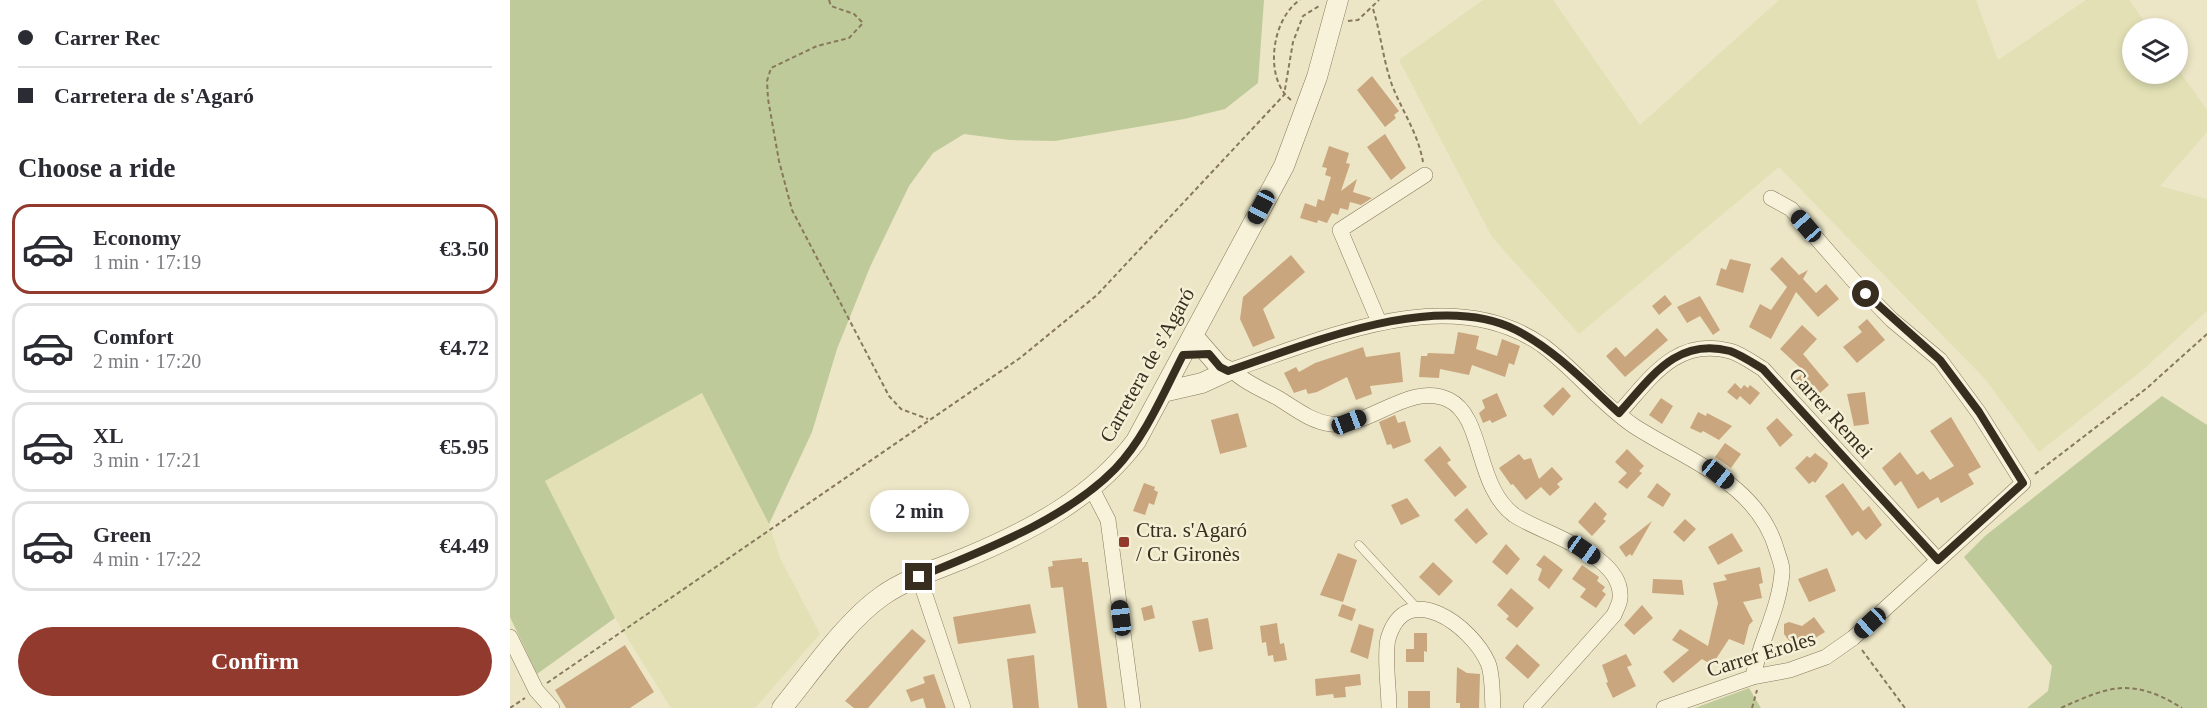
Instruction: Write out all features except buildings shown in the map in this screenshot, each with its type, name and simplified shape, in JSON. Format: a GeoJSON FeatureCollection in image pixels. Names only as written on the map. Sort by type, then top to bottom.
{"type":"FeatureCollection","features":[{"type":"Feature","properties":{"kind":"street","name":"Carretera de s'Agaró"},"geometry":{"type":"LineString","coordinates":[[782,708],[853,623],[882,596],[919,577],[1001,542],[1092,489],[1116,468],[1136,441],[1284,166],[1317,78],[1331,25],[1332,2]]}},
{"type":"Feature","properties":{"kind":"street"},"geometry":{"type":"LineString","coordinates":[[1379,322],[1340,230],[1425,174]]}},
{"type":"Feature","properties":{"kind":"street"},"geometry":{"type":"LineString","coordinates":[[1771,198],[1791,208],[1892,320],[1940,360],[1979,412],[2023,483]]}},
{"type":"Feature","properties":{"kind":"street"},"geometry":{"type":"LineString","coordinates":[[1163,392],[1202,383],[1230,370],[1315,340],[1379,322],[1434,317],[1477,319],[1514,329],[1542,346],[1632,425],[1718,474],[1747,497],[1773,535],[1782,570],[1776,610],[1758,651],[1753,677]]}},
{"type":"Feature","properties":{"kind":"street"},"geometry":{"type":"LineString","coordinates":[[1193,336],[1220,367],[1230,370],[1316,420],[1332,424],[1349,422],[1412,399],[1432,396],[1448,399],[1462,409],[1472,429],[1486,477],[1497,497],[1514,515],[1584,550],[1604,564],[1616,580],[1620,598],[1614,615],[1531,708]]}},
{"type":"Feature","properties":{"kind":"street","name":"Carrer Remei"},"geometry":{"type":"LineString","coordinates":[[1619,413],[1667,360],[1699,347],[1731,352],[1763,369],[1938,560]]}},
{"type":"Feature","properties":{"kind":"street"},"geometry":{"type":"LineString","coordinates":[[1181,358],[1209,354]]}},
{"type":"Feature","properties":{"kind":"street"},"geometry":{"type":"LineString","coordinates":[[1181,358],[1202,383]]}},
{"type":"Feature","properties":{"kind":"street","name":"Carrer Eroles"},"geometry":{"type":"LineString","coordinates":[[1664,708],[1753,677],[1790,670],[1826,657],[1853,638],[2023,483]]}},
{"type":"Feature","properties":{"kind":"street"},"geometry":{"type":"LineString","coordinates":[[1092,489],[1108,520],[1133,708]]}},
{"type":"Feature","properties":{"kind":"street"},"geometry":{"type":"LineString","coordinates":[[919,577],[963,708]]}},
{"type":"Feature","properties":{"kind":"street"},"geometry":{"type":"LineString","coordinates":[[1389,708],[1388,640],[1399,617],[1418,609],[1446,615],[1470,636],[1489,663],[1493,708]]}},
{"type":"Feature","properties":{"kind":"street"},"geometry":{"type":"LineString","coordinates":[[510,637],[536,690],[552,708]]}},
{"type":"Feature","properties":{"kind":"lane"},"geometry":{"type":"LineString","coordinates":[[1359,545],[1418,609]]}},
{"type":"Feature","properties":{"kind":"path"},"geometry":{"type":"LineString","coordinates":[[829,0],[831,6],[854,14],[863,23],[849,38],[818,46],[771,68],[767,81],[768,99],[779,161],[792,210],[889,396],[901,409],[929,420]]}},
{"type":"Feature","properties":{"kind":"path"},"geometry":{"type":"LineString","coordinates":[[1300,0],[1284,16],[1274,66],[1284,95],[1305,110]]}},
{"type":"Feature","properties":{"kind":"path"},"geometry":{"type":"LineString","coordinates":[[1331,25],[1358,20],[1373,9],[1380,0]]}},
{"type":"Feature","properties":{"kind":"path"},"geometry":{"type":"LineString","coordinates":[[510,708],[1020,358],[1097,295],[1284,95],[1293,42],[1303,16],[1315,8],[1332,2]]}},
{"type":"Feature","properties":{"kind":"path"},"geometry":{"type":"LineString","coordinates":[[1373,9],[1382,36],[1393,86],[1410,120],[1421,150],[1425,174]]}},
{"type":"Feature","properties":{"kind":"path"},"geometry":{"type":"LineString","coordinates":[[2023,483],[2147,388],[2207,334]]}},
{"type":"Feature","properties":{"kind":"path"},"geometry":{"type":"LineString","coordinates":[[1853,638],[1905,708]]}},
{"type":"Feature","properties":{"kind":"path"},"geometry":{"type":"LineString","coordinates":[[2061,708],[2091,694],[2128,686],[2159,694],[2182,708]]}},
{"type":"Feature","properties":{"kind":"shaded area"},"geometry":{"type":"Polygon","coordinates":[[[1483,0],[1553,0],[1640,125],[1779,0],[1976,0],[1998,60],[2086,0],[2129,0],[2142,18],[2122,18],[2122,84],[2188,83],[2207,110],[2207,132],[2160,186],[2207,199],[2207,311],[2144,369],[2039,452],[1985,379],[1779,167],[1579,334],[1492,237],[1399,60],[1483,0]]]}},
{"type":"Feature","properties":{"kind":"shaded area"},"geometry":{"type":"Polygon","coordinates":[[[702,393],[769,524],[780,558],[820,634],[755,708],[671,708],[615,618],[545,481],[702,393]]]}},
{"type":"Feature","properties":{"kind":"green space"},"geometry":{"type":"Polygon","coordinates":[[[510,0],[1264,0],[1258,83],[1225,109],[1184,119],[1055,141],[1010,140],[964,134],[933,153],[909,186],[870,267],[837,349],[812,432],[769,524],[702,393],[545,481],[615,618],[537,674],[510,617],[510,0]]]}},
{"type":"Feature","properties":{"kind":"green space"},"geometry":{"type":"Polygon","coordinates":[[[2162,396],[2207,425],[2207,708],[2027,708],[2048,691],[2052,666],[1964,557],[1985,536],[2162,396]]]}},
{"type":"Feature","properties":{"kind":"green space"},"geometry":{"type":"Polygon","coordinates":[[[1749,688],[1761,708],[1695,708],[1749,688]]]}},
{"type":"Feature","properties":{"kind":"place","name":"Ctra. s'Agaró / Cr Gironès"},"geometry":{"type":"Point","coordinates":[1124,542]}},
{"type":"Feature","properties":{"kind":"route"},"geometry":{"type":"LineString","coordinates":[[919,577],[1001,542],[1092,489],[1116,468],[1136,441],[1183,355],[1209,354],[1220,367],[1228,371],[1315,340],[1379,322],[1434,317],[1477,319],[1514,329],[1542,346],[1619,413],[1667,360],[1699,347],[1731,352],[1763,369],[1938,560],[2023,483],[1979,412],[1940,360],[1892,320],[1866,294]]}}]}
